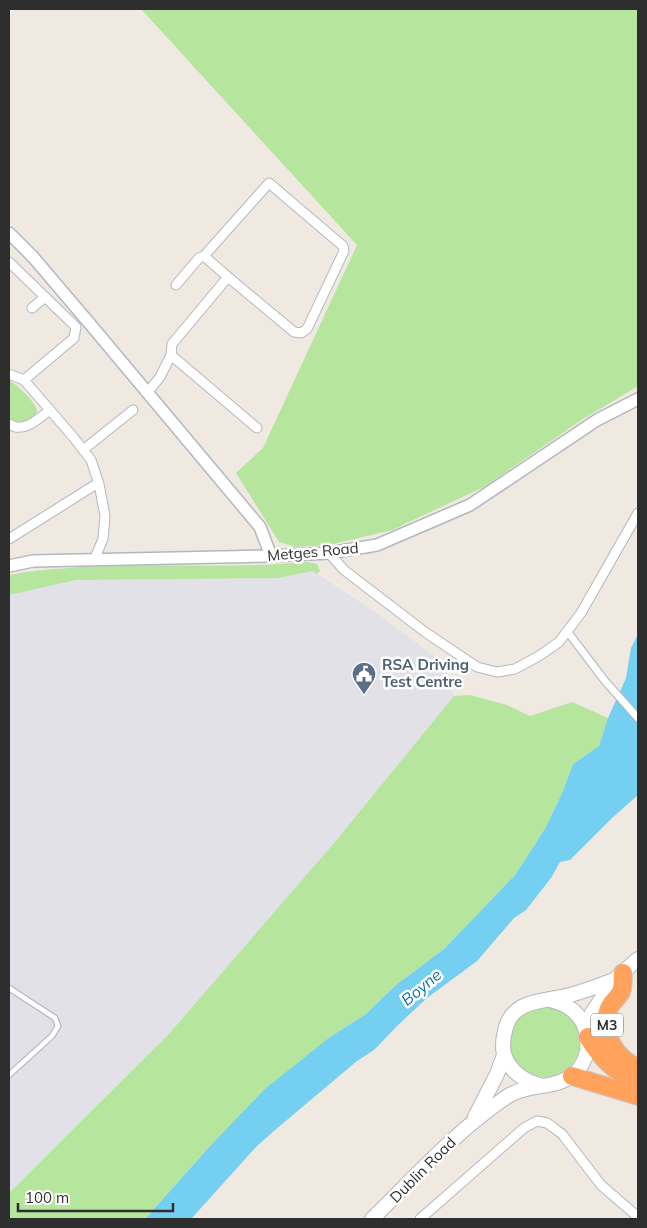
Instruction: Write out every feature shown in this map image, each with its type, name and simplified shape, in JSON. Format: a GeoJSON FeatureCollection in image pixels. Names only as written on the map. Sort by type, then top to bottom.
{"type":"FeatureCollection","features":[{"type":"Feature","properties":{"kind":"highway","name":"M3"},"geometry":{"type":"LineString","coordinates":[[619,976],[621,991],[607,1012],[607,1027],[610,1041],[615,1051],[625,1061],[638,1068]]}},
{"type":"Feature","properties":{"kind":"highway","name":"M3"},"geometry":{"type":"LineString","coordinates":[[586,1032],[599,1055],[620,1074],[638,1082]]}},
{"type":"Feature","properties":{"kind":"highway"},"geometry":{"type":"LineString","coordinates":[[572,1076],[638,1096]]}},
{"type":"Feature","properties":{"kind":"main road"},"geometry":{"type":"LineString","coordinates":[[473,1120],[510,1095],[541,1085],[552,1085],[572,1076],[579,1068],[586,1054],[586,1032],[592,1012],[619,976],[638,959]]}},
{"type":"Feature","properties":{"kind":"main road"},"geometry":{"type":"LineString","coordinates":[[473,1120],[497,1074],[504,1054],[503,1043],[506,1026],[511,1016],[526,1004],[571,995],[619,976]]}},
{"type":"Feature","properties":{"kind":"main road"},"geometry":{"type":"LineString","coordinates":[[550,1000],[563,1004],[573,1010],[580,1018],[586,1032]]}},
{"type":"Feature","properties":{"kind":"main road"},"geometry":{"type":"LineString","coordinates":[[504,1054],[515,1072],[523,1079],[541,1085]]}},
{"type":"Feature","properties":{"kind":"main road","name":"Dublin Road"},"geometry":{"type":"LineString","coordinates":[[372,1219],[473,1120]]}},
{"type":"Feature","properties":{"kind":"street"},"geometry":{"type":"LineString","coordinates":[[176,285],[269,183],[343,246],[344,251],[307,329],[301,333],[294,332],[204,256]]}},
{"type":"Feature","properties":{"kind":"street"},"geometry":{"type":"LineString","coordinates":[[9,233],[39,265],[260,527],[272,556]]}},
{"type":"Feature","properties":{"kind":"street"},"geometry":{"type":"LineString","coordinates":[[9,262],[76,327],[74,338],[24,380]]}},
{"type":"Feature","properties":{"kind":"street"},"geometry":{"type":"LineString","coordinates":[[147,393],[160,377],[171,354],[172,344],[228,277]]}},
{"type":"Feature","properties":{"kind":"street"},"geometry":{"type":"LineString","coordinates":[[32,308],[45,297]]}},
{"type":"Feature","properties":{"kind":"street"},"geometry":{"type":"LineString","coordinates":[[171,354],[257,428]]}},
{"type":"Feature","properties":{"kind":"street"},"geometry":{"type":"LineString","coordinates":[[9,374],[24,380],[91,460],[105,516],[103,539],[94,560]]}},
{"type":"Feature","properties":{"kind":"street","name":"Metges Road"},"geometry":{"type":"LineString","coordinates":[[9,566],[33,561],[329,553],[377,545],[470,504],[597,420],[638,399]]}},
{"type":"Feature","properties":{"kind":"street"},"geometry":{"type":"LineString","coordinates":[[9,424],[14,428],[23,428],[50,410]]}},
{"type":"Feature","properties":{"kind":"street"},"geometry":{"type":"LineString","coordinates":[[83,450],[133,410]]}},
{"type":"Feature","properties":{"kind":"street"},"geometry":{"type":"LineString","coordinates":[[9,539],[98,483]]}},
{"type":"Feature","properties":{"kind":"street"},"geometry":{"type":"LineString","coordinates":[[329,553],[350,575],[425,632],[477,667],[497,672],[515,669],[559,642],[581,613],[638,513]]}},
{"type":"Feature","properties":{"kind":"street"},"geometry":{"type":"LineString","coordinates":[[567,631],[609,685],[638,718]]}},
{"type":"Feature","properties":{"kind":"street"},"geometry":{"type":"LineString","coordinates":[[420,1219],[524,1128],[536,1121],[547,1123],[562,1134],[601,1185],[638,1217]]}},
{"type":"Feature","properties":{"kind":"lane"},"geometry":{"type":"LineString","coordinates":[[9,988],[55,1018],[58,1026],[52,1036],[9,1075]]}},
{"type":"Feature","properties":{"kind":"shaded area"},"geometry":{"type":"Polygon","coordinates":[[[313,571],[378,614],[445,664],[454,696],[334,843],[168,1035],[9,1193],[9,595],[76,580],[278,578],[313,571]]]}},
{"type":"Feature","properties":{"kind":"green space"},"geometry":{"type":"Polygon","coordinates":[[[141,9],[638,9],[638,386],[583,419],[484,487],[392,530],[329,545],[295,547],[279,542],[236,473],[263,448],[357,245],[141,9]]]}},
{"type":"Feature","properties":{"kind":"green space"},"geometry":{"type":"Polygon","coordinates":[[[9,380],[29,397],[37,410],[36,415],[21,425],[9,420],[9,380]]]}},
{"type":"Feature","properties":{"kind":"green space"},"geometry":{"type":"Polygon","coordinates":[[[308,562],[317,564],[320,571],[317,574],[313,571],[278,578],[76,580],[9,595],[9,575],[36,571],[109,566],[251,565],[308,562]]]}},
{"type":"Feature","properties":{"kind":"green space"},"geometry":{"type":"Polygon","coordinates":[[[470,695],[507,705],[530,716],[572,702],[608,718],[599,746],[573,764],[546,827],[515,875],[444,949],[396,985],[366,1014],[330,1037],[211,1145],[145,1219],[9,1219],[9,1193],[168,1035],[334,843],[454,696],[470,695]]]}},
{"type":"Feature","properties":{"kind":"green space"},"geometry":{"type":"Polygon","coordinates":[[[545,1007],[564,1013],[574,1023],[580,1042],[574,1061],[564,1071],[545,1077],[526,1071],[516,1061],[510,1042],[516,1023],[526,1013],[545,1007]]]}},
{"type":"Feature","properties":{"kind":"water","name":"Boyne"},"geometry":{"type":"Polygon","coordinates":[[[638,634],[638,795],[570,860],[560,862],[551,878],[526,910],[514,918],[477,961],[427,998],[374,1050],[357,1061],[257,1146],[191,1219],[145,1219],[211,1145],[265,1089],[330,1037],[366,1014],[396,985],[444,949],[515,875],[546,827],[573,764],[599,746],[608,718],[626,678],[631,648],[638,634]]]}},
{"type":"Feature","properties":{"kind":"place","name":"RSA Driving Test Centre"},"geometry":{"type":"Point","coordinates":[364,695]}}]}
